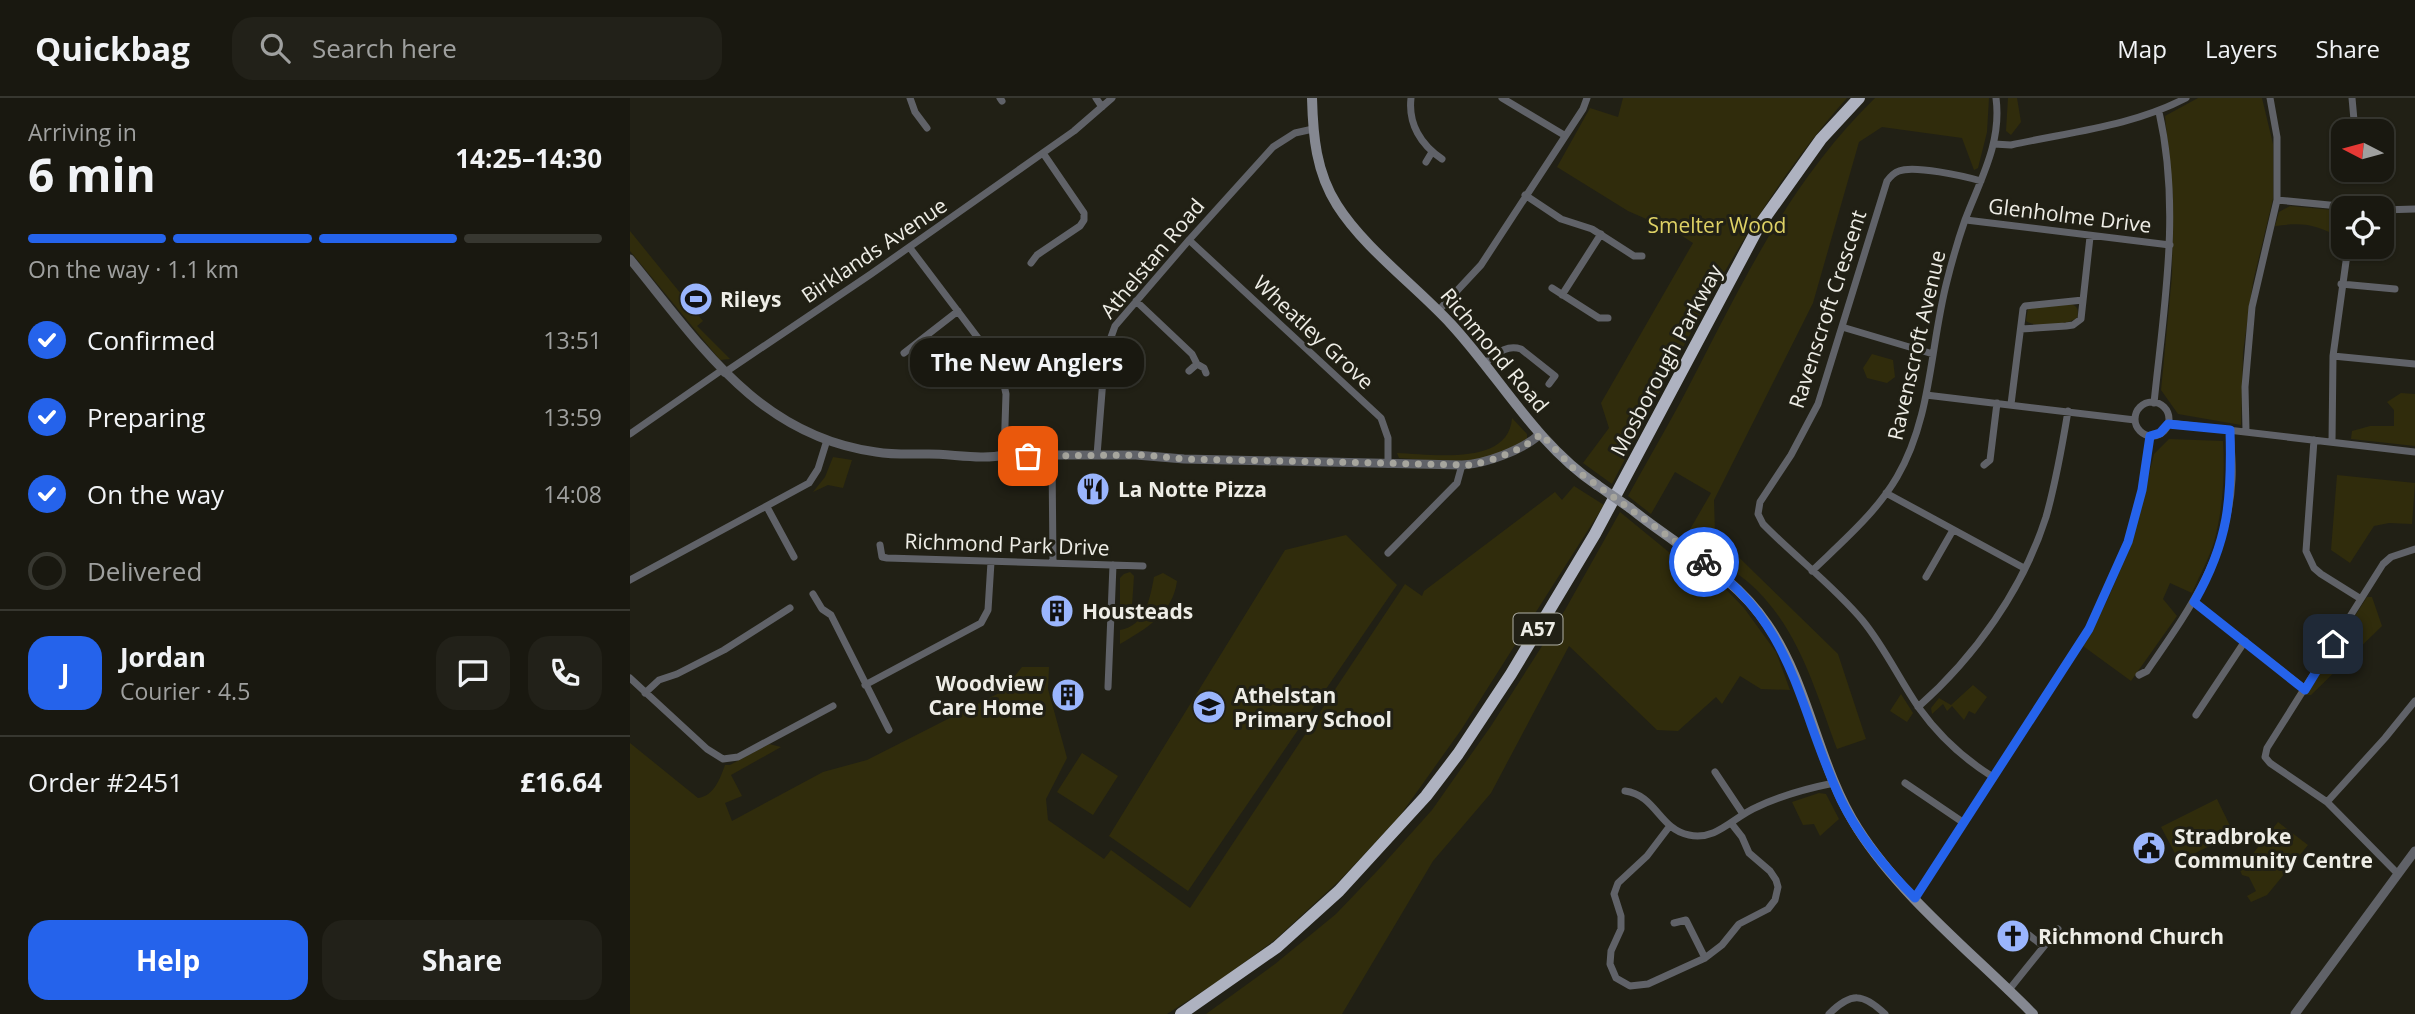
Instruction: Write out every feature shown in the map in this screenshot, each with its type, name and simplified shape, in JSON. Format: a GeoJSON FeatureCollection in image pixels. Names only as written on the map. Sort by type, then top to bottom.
{"type":"FeatureCollection","features":[{"type":"Feature","properties":{"kind":"highway","name":"Mosborough Parkway"},"geometry":{"type":"LineString","coordinates":[[1181,1014],[1276,947],[1339,891],[1426,796],[1450,764],[1511,674],[1595,534],[1759,226],[1821,139],[1859,98]]}},
{"type":"Feature","properties":{"kind":"main road","name":"Richmond Road"},"geometry":{"type":"LineString","coordinates":[[1312,98],[1318,162],[1338,207],[1369,243],[1439,310],[1567,462],[1725,578],[1753,605],[1778,642],[1800,690],[1835,783],[1859,831],[1886,869],[2033,1014]]}},
{"type":"Feature","properties":{"kind":"street"},"geometry":{"type":"LineString","coordinates":[[910,98],[915,112],[927,128]]}},
{"type":"Feature","properties":{"kind":"street"},"geometry":{"type":"LineString","coordinates":[[1096,98],[1102,107]]}},
{"type":"Feature","properties":{"kind":"street","name":"Birklands Avenue"},"geometry":{"type":"LineString","coordinates":[[630,434],[910,248],[1074,131],[1112,98]]}},
{"type":"Feature","properties":{"kind":"street"},"geometry":{"type":"LineString","coordinates":[[1411,98],[1414,127],[1432,152],[1442,159]]}},
{"type":"Feature","properties":{"kind":"street"},"geometry":{"type":"LineString","coordinates":[[1502,98],[1564,135]]}},
{"type":"Feature","properties":{"kind":"street"},"geometry":{"type":"LineString","coordinates":[[1439,310],[1481,265],[1583,109],[1587,98]]}},
{"type":"Feature","properties":{"kind":"street","name":"Ravenscroft Avenue"},"geometry":{"type":"LineString","coordinates":[[1812,571],[1886,494],[1907,458],[1926,395],[1944,292],[1966,220],[1994,144],[1996,98]]}},
{"type":"Feature","properties":{"kind":"street"},"geometry":{"type":"LineString","coordinates":[[1994,144],[2011,145],[2138,118],[2159,112],[2186,98]]}},
{"type":"Feature","properties":{"kind":"street"},"geometry":{"type":"LineString","coordinates":[[2246,431],[2245,387],[2252,307],[2277,200],[2277,137],[2270,98]]}},
{"type":"Feature","properties":{"kind":"street"},"geometry":{"type":"LineString","coordinates":[[2351,98],[2354,119]]}},
{"type":"Feature","properties":{"kind":"street"},"geometry":{"type":"LineString","coordinates":[[2154,403],[2170,245],[2168,183],[2159,112]]}},
{"type":"Feature","properties":{"kind":"street","name":"Athelstan Road"},"geometry":{"type":"LineString","coordinates":[[1097,455],[1107,344],[1115,326],[1273,147],[1296,133],[1313,130]]}},
{"type":"Feature","properties":{"kind":"street"},"geometry":{"type":"LineString","coordinates":[[1426,162],[1432,152]]}},
{"type":"Feature","properties":{"kind":"street"},"geometry":{"type":"LineString","coordinates":[[1031,263],[1037,254],[1080,226],[1084,220],[1084,213],[1044,153]]}},
{"type":"Feature","properties":{"kind":"street","name":"Ravenscroft Crescent"},"geometry":{"type":"LineString","coordinates":[[1981,181],[1910,169],[1901,170],[1887,181],[1818,404],[1758,508],[1763,524],[1868,627],[1918,707],[1955,749],[1993,777]]}},
{"type":"Feature","properties":{"kind":"street"},"geometry":{"type":"LineString","coordinates":[[1525,195],[1561,219],[1592,229],[1634,256],[1642,256]]}},
{"type":"Feature","properties":{"kind":"street"},"geometry":{"type":"LineString","coordinates":[[2277,200],[2331,205]]}},
{"type":"Feature","properties":{"kind":"street"},"geometry":{"type":"LineString","coordinates":[[2394,210],[2415,209]]}},
{"type":"Feature","properties":{"kind":"street","name":"Glenholme Drive"},"geometry":{"type":"LineString","coordinates":[[1966,220],[2170,245]]}},
{"type":"Feature","properties":{"kind":"street"},"geometry":{"type":"LineString","coordinates":[[1562,295],[1601,234]]}},
{"type":"Feature","properties":{"kind":"street"},"geometry":{"type":"LineString","coordinates":[[2021,329],[2073,325],[2081,319],[2090,237]]}},
{"type":"Feature","properties":{"kind":"street","name":"Wheatley Grove"},"geometry":{"type":"LineString","coordinates":[[1189,240],[1381,418],[1388,438],[1388,464]]}},
{"type":"Feature","properties":{"kind":"street"},"geometry":{"type":"LineString","coordinates":[[910,248],[993,357],[1003,378],[1006,409],[1004,455]]}},
{"type":"Feature","properties":{"kind":"street"},"geometry":{"type":"LineString","coordinates":[[630,259],[723,372],[763,407],[808,433],[863,450],[989,457],[1097,455],[1462,465],[1493,458],[1533,441],[1541,434]]}},
{"type":"Feature","properties":{"kind":"street"},"geometry":{"type":"LineString","coordinates":[[2332,442],[2333,356],[2346,259]]}},
{"type":"Feature","properties":{"kind":"street"},"geometry":{"type":"LineString","coordinates":[[2341,284],[2395,289]]}},
{"type":"Feature","properties":{"kind":"street"},"geometry":{"type":"LineString","coordinates":[[1552,288],[1599,318],[1608,318]]}},
{"type":"Feature","properties":{"kind":"street"},"geometry":{"type":"LineString","coordinates":[[2011,404],[2023,309],[2030,304],[2083,300]]}},
{"type":"Feature","properties":{"kind":"street"},"geometry":{"type":"LineString","coordinates":[[1136,301],[1192,354],[1206,373]]}},
{"type":"Feature","properties":{"kind":"street"},"geometry":{"type":"LineString","coordinates":[[904,353],[958,311]]}},
{"type":"Feature","properties":{"kind":"street"},"geometry":{"type":"LineString","coordinates":[[1842,327],[1933,354]]}},
{"type":"Feature","properties":{"kind":"street"},"geometry":{"type":"LineString","coordinates":[[1484,364],[1508,347],[1521,349],[1555,376],[1549,384]]}},
{"type":"Feature","properties":{"kind":"street"},"geometry":{"type":"LineString","coordinates":[[2333,356],[2415,364]]}},
{"type":"Feature","properties":{"kind":"street"},"geometry":{"type":"LineString","coordinates":[[1189,371],[1197,364]]}},
{"type":"Feature","properties":{"kind":"street"},"geometry":{"type":"LineString","coordinates":[[1926,395],[2135,419]]}},
{"type":"Feature","properties":{"kind":"street"},"geometry":{"type":"LineString","coordinates":[[1984,465],[1990,460],[1997,403]]}},
{"type":"Feature","properties":{"kind":"street"},"geometry":{"type":"LineString","coordinates":[[2154,403],[2140,408],[2135,419],[2139,430],[2150,436],[2160,433],[2168,424]]}},
{"type":"Feature","properties":{"kind":"street"},"geometry":{"type":"LineString","coordinates":[[2154,403],[2165,410],[2168,424]]}},
{"type":"Feature","properties":{"kind":"street"},"geometry":{"type":"LineString","coordinates":[[1918,707],[1984,634],[2024,568],[2045,519],[2068,411]]}},
{"type":"Feature","properties":{"kind":"street"},"geometry":{"type":"LineString","coordinates":[[2168,424],[2415,452]]}},
{"type":"Feature","properties":{"kind":"street"},"geometry":{"type":"LineString","coordinates":[[2138,675],[2147,671],[2194,602],[2211,569],[2228,511],[2232,479],[2230,430]]}},
{"type":"Feature","properties":{"kind":"street"},"geometry":{"type":"LineString","coordinates":[[1915,898],[2089,629],[2128,542],[2142,490],[2150,436]]}},
{"type":"Feature","properties":{"kind":"street"},"geometry":{"type":"LineString","coordinates":[[630,580],[809,483],[818,469],[827,440]]}},
{"type":"Feature","properties":{"kind":"street"},"geometry":{"type":"LineString","coordinates":[[2314,440],[2306,551],[2314,568],[2361,599]]}},
{"type":"Feature","properties":{"kind":"street"},"geometry":{"type":"LineString","coordinates":[[1052,456],[1053,564]]}},
{"type":"Feature","properties":{"kind":"street"},"geometry":{"type":"LineString","coordinates":[[1388,553],[1457,483],[1462,465]]}},
{"type":"Feature","properties":{"kind":"street"},"geometry":{"type":"LineString","coordinates":[[1886,494],[2024,568]]}},
{"type":"Feature","properties":{"kind":"street"},"geometry":{"type":"LineString","coordinates":[[767,507],[794,557]]}},
{"type":"Feature","properties":{"kind":"street"},"geometry":{"type":"LineString","coordinates":[[1926,577],[1953,530]]}},
{"type":"Feature","properties":{"kind":"street","name":"Richmond Park Drive"},"geometry":{"type":"LineString","coordinates":[[880,545],[882,557],[887,558],[1143,566]]}},
{"type":"Feature","properties":{"kind":"street"},"geometry":{"type":"LineString","coordinates":[[2398,873],[2327,802],[2265,757],[2267,748],[2386,560],[2415,550]]}},
{"type":"Feature","properties":{"kind":"street"},"geometry":{"type":"LineString","coordinates":[[865,685],[981,623],[988,610],[991,562]]}},
{"type":"Feature","properties":{"kind":"street"},"geometry":{"type":"LineString","coordinates":[[1108,687],[1113,565]]}},
{"type":"Feature","properties":{"kind":"street"},"geometry":{"type":"LineString","coordinates":[[813,594],[822,609],[831,615],[889,730]]}},
{"type":"Feature","properties":{"kind":"street"},"geometry":{"type":"LineString","coordinates":[[2194,602],[2305,690]]}},
{"type":"Feature","properties":{"kind":"street"},"geometry":{"type":"LineString","coordinates":[[645,693],[659,680],[724,650],[790,608]]}},
{"type":"Feature","properties":{"kind":"street"},"geometry":{"type":"LineString","coordinates":[[2196,715],[2245,641]]}},
{"type":"Feature","properties":{"kind":"street"},"geometry":{"type":"LineString","coordinates":[[630,678],[716,756],[730,760],[834,706]]}},
{"type":"Feature","properties":{"kind":"street"},"geometry":{"type":"LineString","coordinates":[[2327,802],[2415,701]]}},
{"type":"Feature","properties":{"kind":"street"},"geometry":{"type":"LineString","coordinates":[[1715,772],[1743,814]]}},
{"type":"Feature","properties":{"kind":"street"},"geometry":{"type":"LineString","coordinates":[[1625,791],[1651,802],[1669,827],[1687,835],[1703,836],[1714,834],[1743,814],[1767,803],[1835,783]]}},
{"type":"Feature","properties":{"kind":"street"},"geometry":{"type":"LineString","coordinates":[[1905,783],[1964,823]]}},
{"type":"Feature","properties":{"kind":"street"},"geometry":{"type":"LineString","coordinates":[[1669,827],[1639,865],[1618,883],[1615,900],[1621,929],[1611,951],[1609,964],[1616,978],[1635,986],[1648,984],[1705,958],[1722,945],[1739,924],[1768,909],[1777,894],[1777,881],[1774,876],[1749,853],[1742,836],[1731,823]]}},
{"type":"Feature","properties":{"kind":"street"},"geometry":{"type":"LineString","coordinates":[[2295,1014],[2415,851]]}},
{"type":"Feature","properties":{"kind":"street"},"geometry":{"type":"LineString","coordinates":[[1674,923],[1686,920],[1705,958]]}},
{"type":"Feature","properties":{"kind":"street"},"geometry":{"type":"LineString","coordinates":[[2008,991],[2057,929]]}},
{"type":"Feature","properties":{"kind":"street"},"geometry":{"type":"LineString","coordinates":[[2029,935],[2043,946]]}},
{"type":"Feature","properties":{"kind":"street"},"geometry":{"type":"LineString","coordinates":[[1829,1014],[1844,1001],[1858,997],[1874,1004],[1885,1014]]}},
{"type":"Feature","properties":{"kind":"green space","name":"Smelter Wood"},"geometry":{"type":"Polygon","coordinates":[[[1623,98],[1847,98],[1778,187],[1747,235],[1690,333],[1612,484],[1583,463],[1609,428],[1601,403],[1693,243],[1676,232],[1628,211],[1557,167],[1590,108],[1618,117],[1623,98]]]}},
{"type":"Feature","properties":{"kind":"green space"},"geometry":{"type":"Polygon","coordinates":[[[1875,98],[1989,98],[1987,132],[1978,168],[1974,170],[1962,138],[1882,127],[1859,142],[1813,303],[1714,500],[1715,534],[1838,654],[1866,739],[1837,749],[1803,660],[1780,618],[1748,582],[1685,538],[1711,493],[1675,472],[1651,514],[1628,496],[1765,243],[1814,168],[1875,98]]]}},
{"type":"Feature","properties":{"kind":"green space"},"geometry":{"type":"Polygon","coordinates":[[[2008,98],[2017,98],[2021,122],[2011,135],[2006,131],[2008,98]]]}},
{"type":"Feature","properties":{"kind":"green space"},"geometry":{"type":"Polygon","coordinates":[[[2198,98],[2262,98],[2273,144],[2273,199],[2253,282],[2243,352],[2241,425],[2178,414],[2161,390],[2172,276],[2173,197],[2165,116],[2198,98]]]}},
{"type":"Feature","properties":{"kind":"green space"},"geometry":{"type":"Polygon","coordinates":[[[2290,206],[2331,210],[2331,233],[2295,224],[2275,226],[2279,212],[2290,206]]]}},
{"type":"Feature","properties":{"kind":"green space"},"geometry":{"type":"Polygon","coordinates":[[[630,231],[703,321],[697,326],[730,359],[720,360],[630,251],[630,231]]]}},
{"type":"Feature","properties":{"kind":"green space"},"geometry":{"type":"Polygon","coordinates":[[[2070,304],[2078,311],[2077,318],[2073,320],[2044,325],[2026,321],[2028,308],[2070,304]]]}},
{"type":"Feature","properties":{"kind":"green space"},"geometry":{"type":"Polygon","coordinates":[[[1872,354],[1893,360],[1895,377],[1887,383],[1867,378],[1863,368],[1872,354]]]}},
{"type":"Feature","properties":{"kind":"green space"},"geometry":{"type":"Polygon","coordinates":[[[2401,393],[2415,394],[2415,446],[2351,439],[2352,431],[2370,426],[2394,426],[2394,410],[2387,402],[2401,393]]]}},
{"type":"Feature","properties":{"kind":"green space"},"geometry":{"type":"Polygon","coordinates":[[[1512,418],[1527,434],[1527,439],[1496,455],[1449,461],[1399,458],[1397,453],[1447,455],[1483,451],[1508,434],[1512,418]]]}},
{"type":"Feature","properties":{"kind":"green space"},"geometry":{"type":"Polygon","coordinates":[[[2169,439],[2223,441],[2221,505],[2212,548],[2192,593],[2170,583],[2163,599],[2177,616],[2131,681],[2083,646],[2107,601],[2132,543],[2154,454],[2169,439]]]}},
{"type":"Feature","properties":{"kind":"green space"},"geometry":{"type":"Polygon","coordinates":[[[833,457],[852,460],[843,488],[828,485],[813,492],[825,477],[833,457]]]}},
{"type":"Feature","properties":{"kind":"green space"},"geometry":{"type":"Polygon","coordinates":[[[2337,475],[2415,483],[2412,524],[2389,523],[2374,526],[2350,563],[2331,550],[2337,475]]]}},
{"type":"Feature","properties":{"kind":"green space"},"geometry":{"type":"Polygon","coordinates":[[[1574,486],[1604,505],[1461,730],[1399,817],[1340,880],[1276,939],[1219,981],[1167,1014],[630,1014],[630,743],[698,798],[704,797],[712,790],[725,765],[730,765],[769,744],[781,747],[731,775],[742,796],[725,803],[732,821],[823,772],[867,760],[1003,691],[1022,667],[1049,667],[1048,689],[1067,758],[1046,799],[1048,820],[1104,859],[1111,850],[1190,908],[1405,584],[1422,596],[1424,591],[1555,492],[1562,500],[1574,486]]]}},
{"type":"Feature","properties":{"kind":"green space"},"geometry":{"type":"Polygon","coordinates":[[[1620,512],[1670,553],[1716,579],[1744,608],[1776,652],[1790,690],[1761,689],[1740,676],[1722,704],[1716,697],[1678,731],[1657,730],[1569,646],[1491,793],[1433,861],[1342,1014],[1206,1014],[1275,964],[1336,914],[1432,810],[1491,726],[1565,610],[1620,512]]]}},
{"type":"Feature","properties":{"kind":"green space"},"geometry":{"type":"Polygon","coordinates":[[[1346,535],[1397,585],[1188,891],[1109,836],[1285,550],[1346,535]]]}},
{"type":"Feature","properties":{"kind":"green space"},"geometry":{"type":"Polygon","coordinates":[[[1130,572],[1134,576],[1132,606],[1127,610],[1120,606],[1120,578],[1130,572]]]}},
{"type":"Feature","properties":{"kind":"green space"},"geometry":{"type":"Polygon","coordinates":[[[1163,573],[1177,581],[1170,602],[1157,619],[1120,644],[1120,630],[1141,617],[1154,577],[1163,573]]]}},
{"type":"Feature","properties":{"kind":"green space"},"geometry":{"type":"Polygon","coordinates":[[[2367,597],[2372,597],[2382,626],[2311,695],[2305,695],[2367,597]]]}},
{"type":"Feature","properties":{"kind":"green space"},"geometry":{"type":"Polygon","coordinates":[[[1973,685],[1987,697],[1975,714],[1969,711],[1964,720],[1952,706],[1947,711],[1943,704],[1932,714],[1931,708],[1939,698],[1951,705],[1973,685]]]}},
{"type":"Feature","properties":{"kind":"green space"},"geometry":{"type":"Polygon","coordinates":[[[1901,694],[1913,713],[1907,722],[1890,711],[1901,694]]]}},
{"type":"Feature","properties":{"kind":"green space"},"geometry":{"type":"Polygon","coordinates":[[[1082,753],[1118,776],[1093,815],[1057,792],[1082,753]]]}},
{"type":"Feature","properties":{"kind":"green space"},"geometry":{"type":"Polygon","coordinates":[[[1819,793],[1826,794],[1839,819],[1820,836],[1814,824],[1803,825],[1792,802],[1819,793]]]}},
{"type":"Feature","properties":{"kind":"green space"},"geometry":{"type":"Polygon","coordinates":[[[2217,799],[2234,834],[2179,861],[2161,827],[2217,799]]]}},
{"type":"Feature","properties":{"kind":"green space"},"geometry":{"type":"Polygon","coordinates":[[[2278,822],[2308,845],[2267,895],[2251,902],[2247,896],[2256,891],[2249,877],[2242,875],[2240,870],[2278,822]]]}},
{"type":"Feature","properties":{"kind":"way so far"},"geometry":{"type":"LineString","coordinates":[[1028,456],[1145,455],[1152,458],[1184,459],[1471,465],[1533,441],[1541,434],[1587,479],[1704,562]]}},
{"type":"Feature","properties":{"kind":"place","name":"Rileys"},"geometry":{"type":"Point","coordinates":[696,299]}},
{"type":"Feature","properties":{"kind":"place","name":"The New Anglers"},"geometry":{"type":"Point","coordinates":[1028,456]}},
{"type":"Feature","properties":{"kind":"place","name":"La Notte Pizza"},"geometry":{"type":"Point","coordinates":[1093,489]}},
{"type":"Feature","properties":{"kind":"place","name":"Housteads"},"geometry":{"type":"Point","coordinates":[1057,611]}},
{"type":"Feature","properties":{"kind":"place","name":"Woodview Care Home"},"geometry":{"type":"Point","coordinates":[1068,695]}},
{"type":"Feature","properties":{"kind":"place","name":"Athelstan Primary School"},"geometry":{"type":"Point","coordinates":[1209,707]}},
{"type":"Feature","properties":{"kind":"place","name":"Stradbroke Community Centre"},"geometry":{"type":"Point","coordinates":[2149,848]}},
{"type":"Feature","properties":{"kind":"place","name":"Richmond Church"},"geometry":{"type":"Point","coordinates":[2013,936]}},
{"type":"Feature","properties":{"kind":"route"},"geometry":{"type":"LineString","coordinates":[[1704,562],[1735,587],[1767,624],[1800,690],[1826,763],[1848,813],[1886,869],[1915,898],[2089,629],[2128,542],[2142,490],[2150,436],[2160,433],[2168,424],[2230,430],[2232,479],[2228,511],[2211,569],[2194,602],[2305,690],[2333,644]]}}]}
